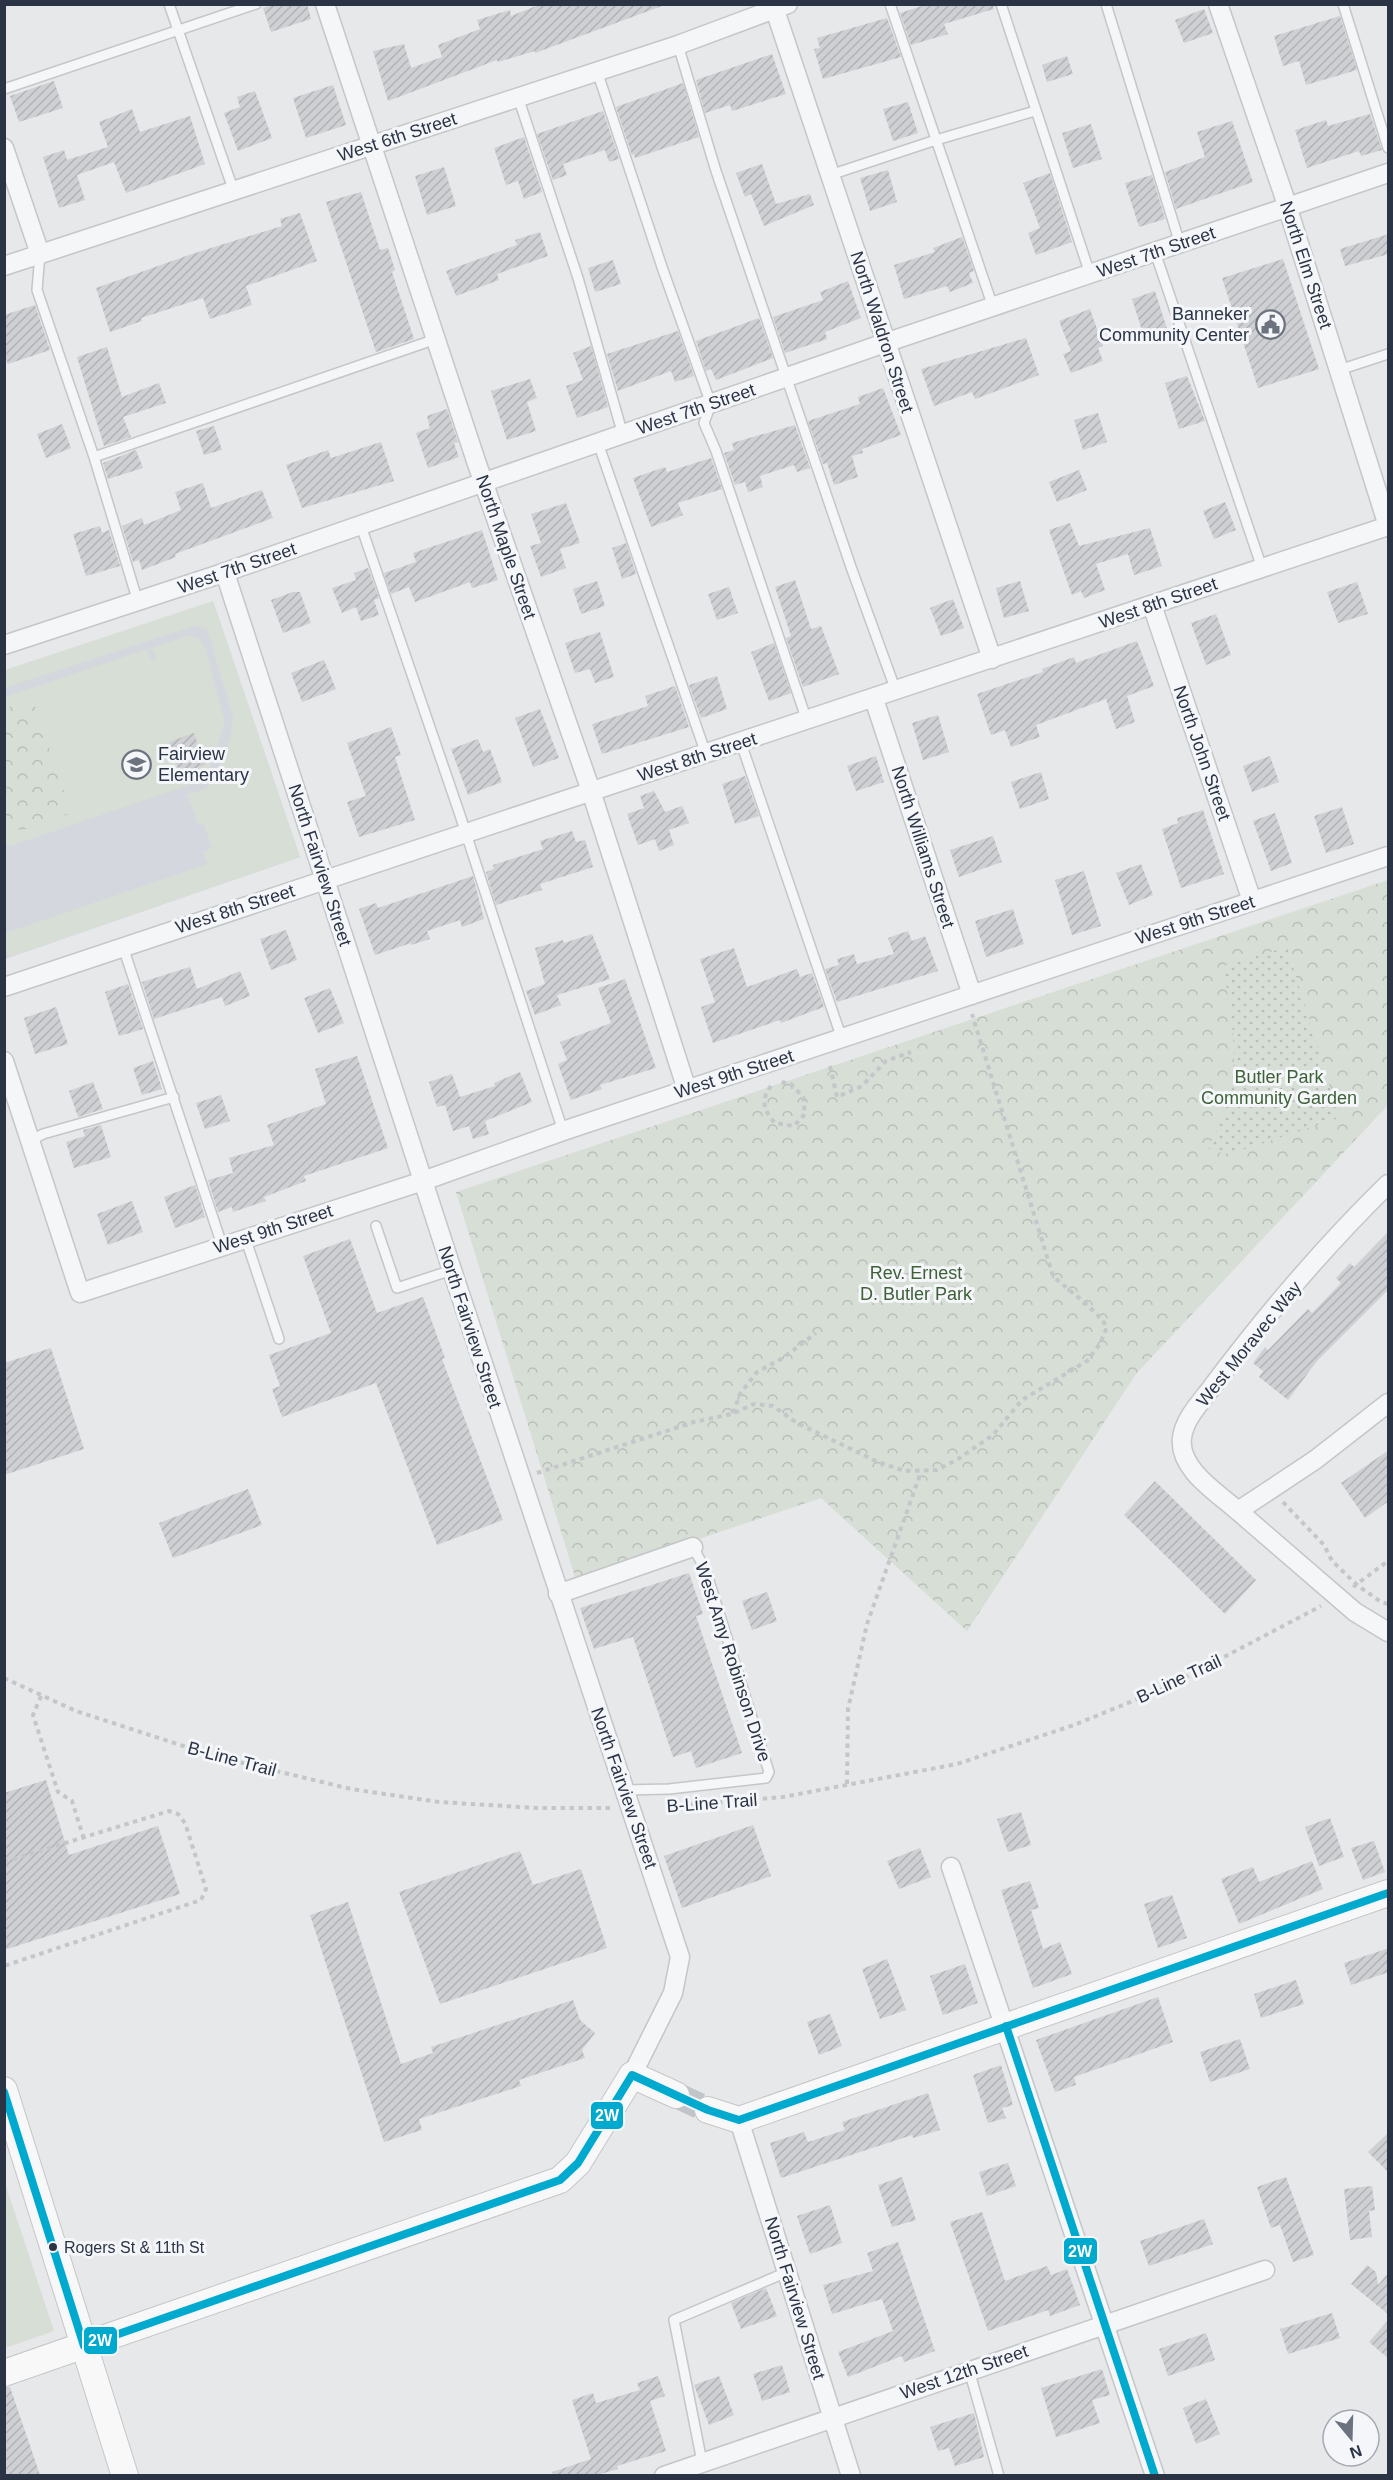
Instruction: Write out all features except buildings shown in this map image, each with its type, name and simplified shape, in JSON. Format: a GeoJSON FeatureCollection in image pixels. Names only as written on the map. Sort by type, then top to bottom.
{"type":"FeatureCollection","features":[{"type":"Feature","properties":{"kind":"street","name":"North Maple Street"},"geometry":{"type":"LineString","coordinates":[[325,4],[484,484],[591,791],[687,1090]]}},
{"type":"Feature","properties":{"kind":"street","name":"North Elm Street"},"geometry":{"type":"LineString","coordinates":[[1218,4],[1288,207],[1388,526]]}},
{"type":"Feature","properties":{"kind":"street","name":"West 6th Street"},"geometry":{"type":"LineString","coordinates":[[4,266],[233,189],[678,45],[779,6]]}},
{"type":"Feature","properties":{"kind":"street","name":"North Waldron Street"},"geometry":{"type":"LineString","coordinates":[[779,6],[830,176],[992,659]]}},
{"type":"Feature","properties":{"kind":"street"},"geometry":{"type":"LineString","coordinates":[[4,148],[40,254]]}},
{"type":"Feature","properties":{"kind":"street","name":"West 7th Street"},"geometry":{"type":"LineString","coordinates":[[4,645],[225,573],[786,377],[1389,173]]}},
{"type":"Feature","properties":{"kind":"street","name":"West 8th Street"},"geometry":{"type":"LineString","coordinates":[[4,987],[1388,526]]}},
{"type":"Feature","properties":{"kind":"street","name":"North Fairview Street"},"geometry":{"type":"LineString","coordinates":[[225,573],[558,1594],[680,1957],[673,1994],[632,2075]]}},
{"type":"Feature","properties":{"kind":"street","name":"North John Street"},"geometry":{"type":"LineString","coordinates":[[1152,605],[1252,901]]}},
{"type":"Feature","properties":{"kind":"street","name":"North Williams Street"},"geometry":{"type":"LineString","coordinates":[[874,699],[972,995]]}},
{"type":"Feature","properties":{"kind":"street","name":"West 9th Street"},"geometry":{"type":"LineString","coordinates":[[30,1141],[80,1293],[423,1181],[563,1131],[1389,856]]}},
{"type":"Feature","properties":{"kind":"street"},"geometry":{"type":"LineString","coordinates":[[4,1061],[30,1141]]}},
{"type":"Feature","properties":{"kind":"street","name":"West Moravec Way"},"geometry":{"type":"LineString","coordinates":[[1389,1184],[1359,1212],[1238,1353],[1187,1422],[1182,1439],[1190,1467],[1336,1597],[1355,1612],[1389,1632]]}},
{"type":"Feature","properties":{"kind":"street"},"geometry":{"type":"LineString","coordinates":[[1238,1511],[1315,1460],[1389,1403]]}},
{"type":"Feature","properties":{"kind":"street"},"geometry":{"type":"LineString","coordinates":[[558,1594],[693,1547]]}},
{"type":"Feature","properties":{"kind":"street"},"geometry":{"type":"LineString","coordinates":[[951,1867],[1155,2475]]}},
{"type":"Feature","properties":{"kind":"street"},"geometry":{"type":"LineString","coordinates":[[708,2110],[739,2120],[1389,1893]]}},
{"type":"Feature","properties":{"kind":"street"},"geometry":{"type":"LineString","coordinates":[[4,2373],[560,2180],[578,2163],[632,2075],[676,2095]]}},
{"type":"Feature","properties":{"kind":"street"},"geometry":{"type":"LineString","coordinates":[[4,2090],[125,2475]]}},
{"type":"Feature","properties":{"kind":"street","name":"North Fairview Street"},"geometry":{"type":"LineString","coordinates":[[739,2120],[851,2475]]}},
{"type":"Feature","properties":{"kind":"street","name":"West 12th Street"},"geometry":{"type":"LineString","coordinates":[[664,2475],[1265,2270]]}},
{"type":"Feature","properties":{"kind":"lane"},"geometry":{"type":"LineString","coordinates":[[169,4],[233,189]]}},
{"type":"Feature","properties":{"kind":"lane"},"geometry":{"type":"LineString","coordinates":[[4,89],[256,4]]}},
{"type":"Feature","properties":{"kind":"lane"},"geometry":{"type":"LineString","coordinates":[[890,4],[993,307]]}},
{"type":"Feature","properties":{"kind":"lane"},"geometry":{"type":"LineString","coordinates":[[1001,4],[1090,274]]}},
{"type":"Feature","properties":{"kind":"lane"},"geometry":{"type":"LineString","coordinates":[[1106,4],[1180,244]]}},
{"type":"Feature","properties":{"kind":"lane"},"geometry":{"type":"LineString","coordinates":[[1342,4],[1389,148]]}},
{"type":"Feature","properties":{"kind":"lane"},"geometry":{"type":"LineString","coordinates":[[678,45],[716,171],[896,691]]}},
{"type":"Feature","properties":{"kind":"lane"},"geometry":{"type":"LineString","coordinates":[[597,71],[663,270],[711,404],[704,423],[716,451],[807,721]]}},
{"type":"Feature","properties":{"kind":"lane"},"geometry":{"type":"LineString","coordinates":[[518,97],[578,278],[623,435]]}},
{"type":"Feature","properties":{"kind":"lane"},"geometry":{"type":"LineString","coordinates":[[830,176],[936,140],[1035,111]]}},
{"type":"Feature","properties":{"kind":"lane"},"geometry":{"type":"LineString","coordinates":[[1155,252],[1262,568]]}},
{"type":"Feature","properties":{"kind":"lane"},"geometry":{"type":"LineString","coordinates":[[40,254],[37,290],[94,457],[138,602]]}},
{"type":"Feature","properties":{"kind":"lane"},"geometry":{"type":"LineString","coordinates":[[94,457],[436,339]]}},
{"type":"Feature","properties":{"kind":"lane"},"geometry":{"type":"LineString","coordinates":[[1339,370],[1389,354]]}},
{"type":"Feature","properties":{"kind":"lane"},"geometry":{"type":"LineString","coordinates":[[598,444],[706,754]]}},
{"type":"Feature","properties":{"kind":"lane"},"geometry":{"type":"LineString","coordinates":[[361,526],[466,832],[563,1131]]}},
{"type":"Feature","properties":{"kind":"lane"},"geometry":{"type":"LineString","coordinates":[[741,743],[842,1038]]}},
{"type":"Feature","properties":{"kind":"lane"},"geometry":{"type":"LineString","coordinates":[[123,947],[222,1245]]}},
{"type":"Feature","properties":{"kind":"lane"},"geometry":{"type":"LineString","coordinates":[[30,1141],[43,1134],[174,1096]]}},
{"type":"Feature","properties":{"kind":"lane"},"geometry":{"type":"LineString","coordinates":[[376,1226],[397,1288],[452,1270]]}},
{"type":"Feature","properties":{"kind":"lane"},"geometry":{"type":"LineString","coordinates":[[244,1238],[279,1339]]}},
{"type":"Feature","properties":{"kind":"lane","name":"West Amy Robinson Drive"},"geometry":{"type":"LineString","coordinates":[[625,1790],[669,1789],[757,1780],[766,1778],[769,1772],[706,1571],[693,1547]]}},
{"type":"Feature","properties":{"kind":"lane"},"geometry":{"type":"LineString","coordinates":[[702,2462],[674,2320],[787,2272]]}},
{"type":"Feature","properties":{"kind":"lane"},"geometry":{"type":"LineString","coordinates":[[969,2370],[999,2475]]}},
{"type":"Feature","properties":{"kind":"path"},"geometry":{"type":"LineString","coordinates":[[521,1480],[694,1422],[732,1414],[754,1404],[773,1406],[796,1423],[878,1462],[905,1471],[937,1470],[958,1459],[993,1435],[1022,1400],[1088,1361],[1100,1344],[1107,1327],[1100,1315],[1076,1298],[1053,1275],[972,1019],[972,995]]}},
{"type":"Feature","properties":{"kind":"path"},"geometry":{"type":"LineString","coordinates":[[830,1066],[837,1096],[862,1086],[886,1061],[911,1052]]}},
{"type":"Feature","properties":{"kind":"path"},"geometry":{"type":"LineString","coordinates":[[771,1086],[765,1098],[766,1112],[775,1123],[794,1126],[805,1114],[803,1097],[791,1083],[780,1083]]}},
{"type":"Feature","properties":{"kind":"path"},"geometry":{"type":"LineString","coordinates":[[732,1414],[740,1394],[757,1372],[783,1358],[816,1333]]}},
{"type":"Feature","properties":{"kind":"path"},"geometry":{"type":"LineString","coordinates":[[847,1784],[848,1709],[867,1624],[921,1472]]}},
{"type":"Feature","properties":{"kind":"path"},"geometry":{"type":"LineString","coordinates":[[1290,1509],[1324,1545],[1332,1561],[1357,1585],[1381,1602],[1389,1604]]}},
{"type":"Feature","properties":{"kind":"path","name":"B-Line Trail"},"geometry":{"type":"LineString","coordinates":[[666,1806],[751,1801],[957,1764],[1074,1725],[1167,1687],[1216,1663],[1357,1585],[1389,1561]]}},
{"type":"Feature","properties":{"kind":"path","name":"B-Line Trail"},"geometry":{"type":"LineString","coordinates":[[4,1678],[76,1711],[214,1756],[351,1789],[450,1803],[537,1808],[631,1808]]}},
{"type":"Feature","properties":{"kind":"path"},"geometry":{"type":"LineString","coordinates":[[42,1696],[33,1715],[58,1792],[72,1801],[83,1836]]}},
{"type":"Feature","properties":{"kind":"path"},"geometry":{"type":"LineString","coordinates":[[4,1862],[158,1812],[169,1811],[178,1814],[185,1822],[206,1889],[201,1900],[4,1966]]}},
{"type":"Feature","properties":{"kind":"shaded area","name":"Fairview Elementary"},"geometry":{"type":"Polygon","coordinates":[[[214,604],[300,857],[5,959],[4,672],[214,604]]]}},
{"type":"Feature","properties":{"kind":"green space"},"geometry":{"type":"Polygon","coordinates":[[[213,601],[300,857],[9,957],[5,949],[5,933],[208,864],[203,852],[212,848],[203,823],[198,824],[187,794],[205,789],[214,780],[231,735],[233,717],[207,629],[194,626],[5,688],[5,670],[213,601]]]}},
{"type":"Feature","properties":{"kind":"green space"},"geometry":{"type":"Polygon","coordinates":[[[190,635],[199,638],[206,649],[225,723],[210,767],[198,781],[187,786],[10,846],[5,844],[4,825],[16,821],[20,831],[71,813],[9,705],[10,708],[5,710],[5,697],[147,649],[152,662],[156,660],[152,648],[190,635]],[[194,733],[169,742],[180,774],[205,765],[194,733]]]}},
{"type":"Feature","properties":{"kind":"green space"},"geometry":{"type":"Polygon","coordinates":[[[32,697],[71,813],[20,831],[16,821],[5,825],[5,795],[9,793],[4,780],[5,710],[10,708],[9,705],[32,697]]]}},
{"type":"Feature","properties":{"kind":"green space","name":"Rev. Ernest D. Butler Park"},"geometry":{"type":"Polygon","coordinates":[[[1388,880],[1388,1105],[1136,1374],[967,1631],[821,1498],[576,1580],[456,1192],[1388,880]]]}},
{"type":"Feature","properties":{"kind":"green space","name":"Butler Park Community Garden"},"geometry":{"type":"Polygon","coordinates":[[[1287,947],[1339,1118],[1227,1155],[1208,1148],[1226,1107],[1234,1068],[1232,1024],[1223,966],[1287,947]]]}},
{"type":"Feature","properties":{"kind":"green space"},"geometry":{"type":"Polygon","coordinates":[[[4,2180],[54,2331],[5,2348],[4,2348],[4,2180]]]}},
{"type":"Feature","properties":{"kind":"tunnel"},"geometry":{"type":"LineString","coordinates":[[676,2095],[708,2110]]}},
{"type":"Feature","properties":{"kind":"transit line","name":"2W"},"geometry":{"type":"LineString","coordinates":[[4,2092],[84,2346],[560,2180],[578,2163],[632,2075],[708,2110],[739,2120],[1388,1893]]}},
{"type":"Feature","properties":{"kind":"transit line","name":"2W"},"geometry":{"type":"LineString","coordinates":[[1006,2026],[1155,2476]]}},
{"type":"Feature","properties":{"kind":"place","name":"Banneker Community Center"},"geometry":{"type":"Point","coordinates":[1270,324]}},
{"type":"Feature","properties":{"kind":"place","name":"Fairview Elementary"},"geometry":{"type":"Point","coordinates":[137,764]}},
{"type":"Feature","properties":{"kind":"place","name":"Rogers St & 11th St"},"geometry":{"type":"Point","coordinates":[53,2247]}}]}
